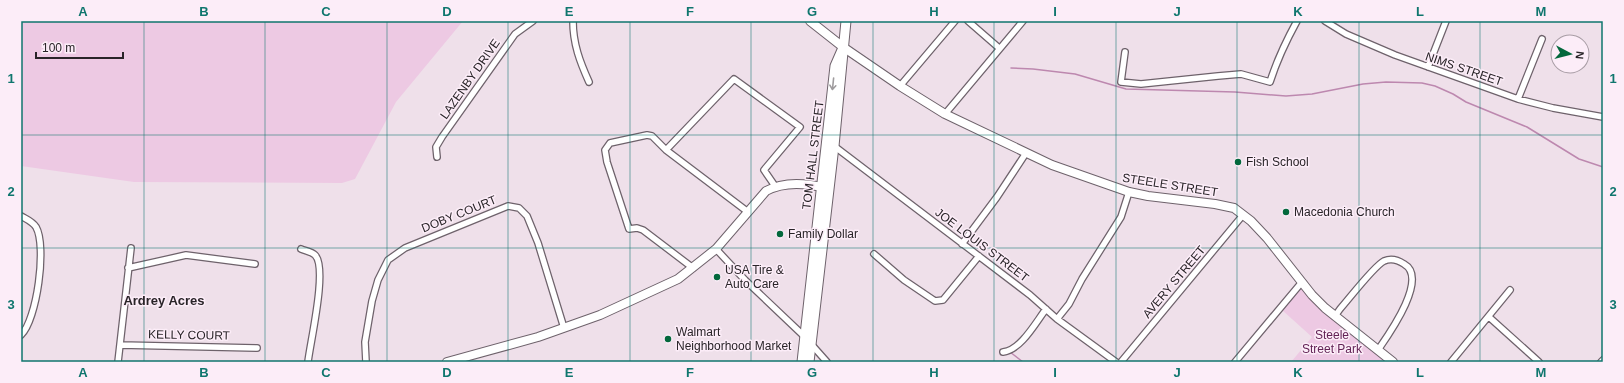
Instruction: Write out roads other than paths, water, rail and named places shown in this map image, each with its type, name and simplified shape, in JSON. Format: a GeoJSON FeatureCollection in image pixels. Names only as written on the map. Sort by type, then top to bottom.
{"type":"FeatureCollection","features":[{"type":"Feature","properties":{"kind":"main road","name":"TOM HALL STREET"},"geometry":{"type":"LineString","coordinates":[[825,188],[834,146],[846,21]]}},
{"type":"Feature","properties":{"kind":"main road","name":"TOM HALL STREET"},"geometry":{"type":"LineString","coordinates":[[809,362],[808,341],[825,188],[834,66],[843,47]]}},
{"type":"Feature","properties":{"kind":"main road","name":"TOM HALL STREET"},"geometry":{"type":"LineString","coordinates":[[802,362],[808,341]]}},
{"type":"Feature","properties":{"kind":"street","name":"LAZENBY DRIVE"},"geometry":{"type":"LineString","coordinates":[[437,157],[436,147],[442,136],[515,34],[533,21]]}},
{"type":"Feature","properties":{"kind":"street"},"geometry":{"type":"LineString","coordinates":[[573,21],[573,34],[577,52],[589,82]]}},
{"type":"Feature","properties":{"kind":"street","name":"STEELE STREET"},"geometry":{"type":"LineString","coordinates":[[810,21],[843,47],[900,86],[945,114],[1026,153],[1073,173],[1129,192],[1234,208],[1267,238],[1312,295],[1335,316],[1394,362]]}},
{"type":"Feature","properties":{"kind":"street"},"geometry":{"type":"LineString","coordinates":[[900,86],[955,21]]}},
{"type":"Feature","properties":{"kind":"street"},"geometry":{"type":"LineString","coordinates":[[968,21],[1000,48]]}},
{"type":"Feature","properties":{"kind":"street"},"geometry":{"type":"LineString","coordinates":[[945,114],[1023,21]]}},
{"type":"Feature","properties":{"kind":"street"},"geometry":{"type":"LineString","coordinates":[[1125,52],[1121,82],[1141,84],[1241,74],[1270,82],[1276,61],[1297,21]]}},
{"type":"Feature","properties":{"kind":"street","name":"NIMS STREET"},"geometry":{"type":"LineString","coordinates":[[1325,21],[1353,37],[1395,55],[1518,99],[1553,108],[1603,117]]}},
{"type":"Feature","properties":{"kind":"street"},"geometry":{"type":"LineString","coordinates":[[1428,67],[1446,21]]}},
{"type":"Feature","properties":{"kind":"street"},"geometry":{"type":"LineString","coordinates":[[1518,99],[1542,39]]}},
{"type":"Feature","properties":{"kind":"street"},"geometry":{"type":"LineString","coordinates":[[666,150],[734,79],[800,127],[764,170],[775,186]]}},
{"type":"Feature","properties":{"kind":"street"},"geometry":{"type":"LineString","coordinates":[[694,268],[643,230],[637,228],[629,229],[607,162],[605,150],[610,143],[647,135],[652,136],[666,150],[748,212]]}},
{"type":"Feature","properties":{"kind":"street","name":"JOE LOUIS STREET"},"geometry":{"type":"LineString","coordinates":[[834,146],[962,244],[980,256],[1057,319],[1116,362]]}},
{"type":"Feature","properties":{"kind":"street"},"geometry":{"type":"LineString","coordinates":[[962,244],[997,197],[1026,153]]}},
{"type":"Feature","properties":{"kind":"street"},"geometry":{"type":"LineString","coordinates":[[447,362],[538,337],[564,328],[600,315],[642,297],[678,279],[716,250],[766,192],[775,186],[785,184],[825,188]]}},
{"type":"Feature","properties":{"kind":"street"},"geometry":{"type":"LineString","coordinates":[[1057,319],[1069,304],[1082,279],[1121,217],[1129,192]]}},
{"type":"Feature","properties":{"kind":"street","name":"DOBY COURT"},"geometry":{"type":"LineString","coordinates":[[366,362],[365,342],[372,301],[378,280],[388,260],[405,248],[508,206],[519,208],[527,216],[538,242],[564,328]]}},
{"type":"Feature","properties":{"kind":"street","name":"AVERY STREET"},"geometry":{"type":"LineString","coordinates":[[1121,362],[1243,215]]}},
{"type":"Feature","properties":{"kind":"street"},"geometry":{"type":"LineString","coordinates":[[21,216],[30,221],[36,227],[41,244],[34,312],[30,322],[21,335]]}},
{"type":"Feature","properties":{"kind":"street"},"geometry":{"type":"LineString","coordinates":[[118,362],[131,248]]}},
{"type":"Feature","properties":{"kind":"street"},"geometry":{"type":"LineString","coordinates":[[301,249],[315,254],[319,260],[320,278],[318,304],[308,362]]}},
{"type":"Feature","properties":{"kind":"street"},"geometry":{"type":"LineString","coordinates":[[716,250],[808,341],[827,362]]}},
{"type":"Feature","properties":{"kind":"street"},"geometry":{"type":"LineString","coordinates":[[874,254],[904,280],[935,301],[943,300],[980,256]]}},
{"type":"Feature","properties":{"kind":"street"},"geometry":{"type":"LineString","coordinates":[[128,268],[186,255],[255,264]]}},
{"type":"Feature","properties":{"kind":"street"},"geometry":{"type":"LineString","coordinates":[[1335,316],[1383,262],[1394,259],[1408,266],[1412,277],[1410,293],[1396,323],[1378,350]]}},
{"type":"Feature","properties":{"kind":"street"},"geometry":{"type":"LineString","coordinates":[[1235,362],[1302,282]]}},
{"type":"Feature","properties":{"kind":"street"},"geometry":{"type":"LineString","coordinates":[[1451,362],[1510,290]]}},
{"type":"Feature","properties":{"kind":"street"},"geometry":{"type":"LineString","coordinates":[[1003,352],[1010,351],[1021,343],[1046,309]]}},
{"type":"Feature","properties":{"kind":"street"},"geometry":{"type":"LineString","coordinates":[[1488,317],[1539,362]]}},
{"type":"Feature","properties":{"kind":"street","name":"KELLY COURT"},"geometry":{"type":"LineString","coordinates":[[120,345],[257,348]]}},
{"type":"Feature","properties":{"kind":"waterway"},"geometry":{"type":"LineString","coordinates":[[1011,68],[1075,74],[1126,89],[1235,92],[1286,96],[1312,94],[1363,84],[1386,82],[1422,83],[1435,86],[1466,102],[1527,127],[1579,159],[1603,167]]}},
{"type":"Feature","properties":{"kind":"waterway"},"geometry":{"type":"LineString","coordinates":[[1010,352],[1023,362]]}},
{"type":"Feature","properties":{"kind":"place","name":"Fish School"},"geometry":{"type":"Point","coordinates":[1238,162]}},
{"type":"Feature","properties":{"kind":"place","name":"Macedonia Church"},"geometry":{"type":"Point","coordinates":[1286,212]}},
{"type":"Feature","properties":{"kind":"place","name":"Family Dollar"},"geometry":{"type":"Point","coordinates":[780,234]}},
{"type":"Feature","properties":{"kind":"place","name":"USA Tire & Auto Care"},"geometry":{"type":"Point","coordinates":[717,277]}},
{"type":"Feature","properties":{"kind":"place","name":"Walmart Neighborhood Market"},"geometry":{"type":"Point","coordinates":[668,339]}},
{"type":"Feature","properties":{"kind":"district","name":"Ardrey Acres"},"geometry":{"type":"Point","coordinates":[164,300]}},
{"type":"Feature","properties":{"kind":"park label","name":"Steele Street Park"},"geometry":{"type":"Point","coordinates":[1332,342]}}]}
